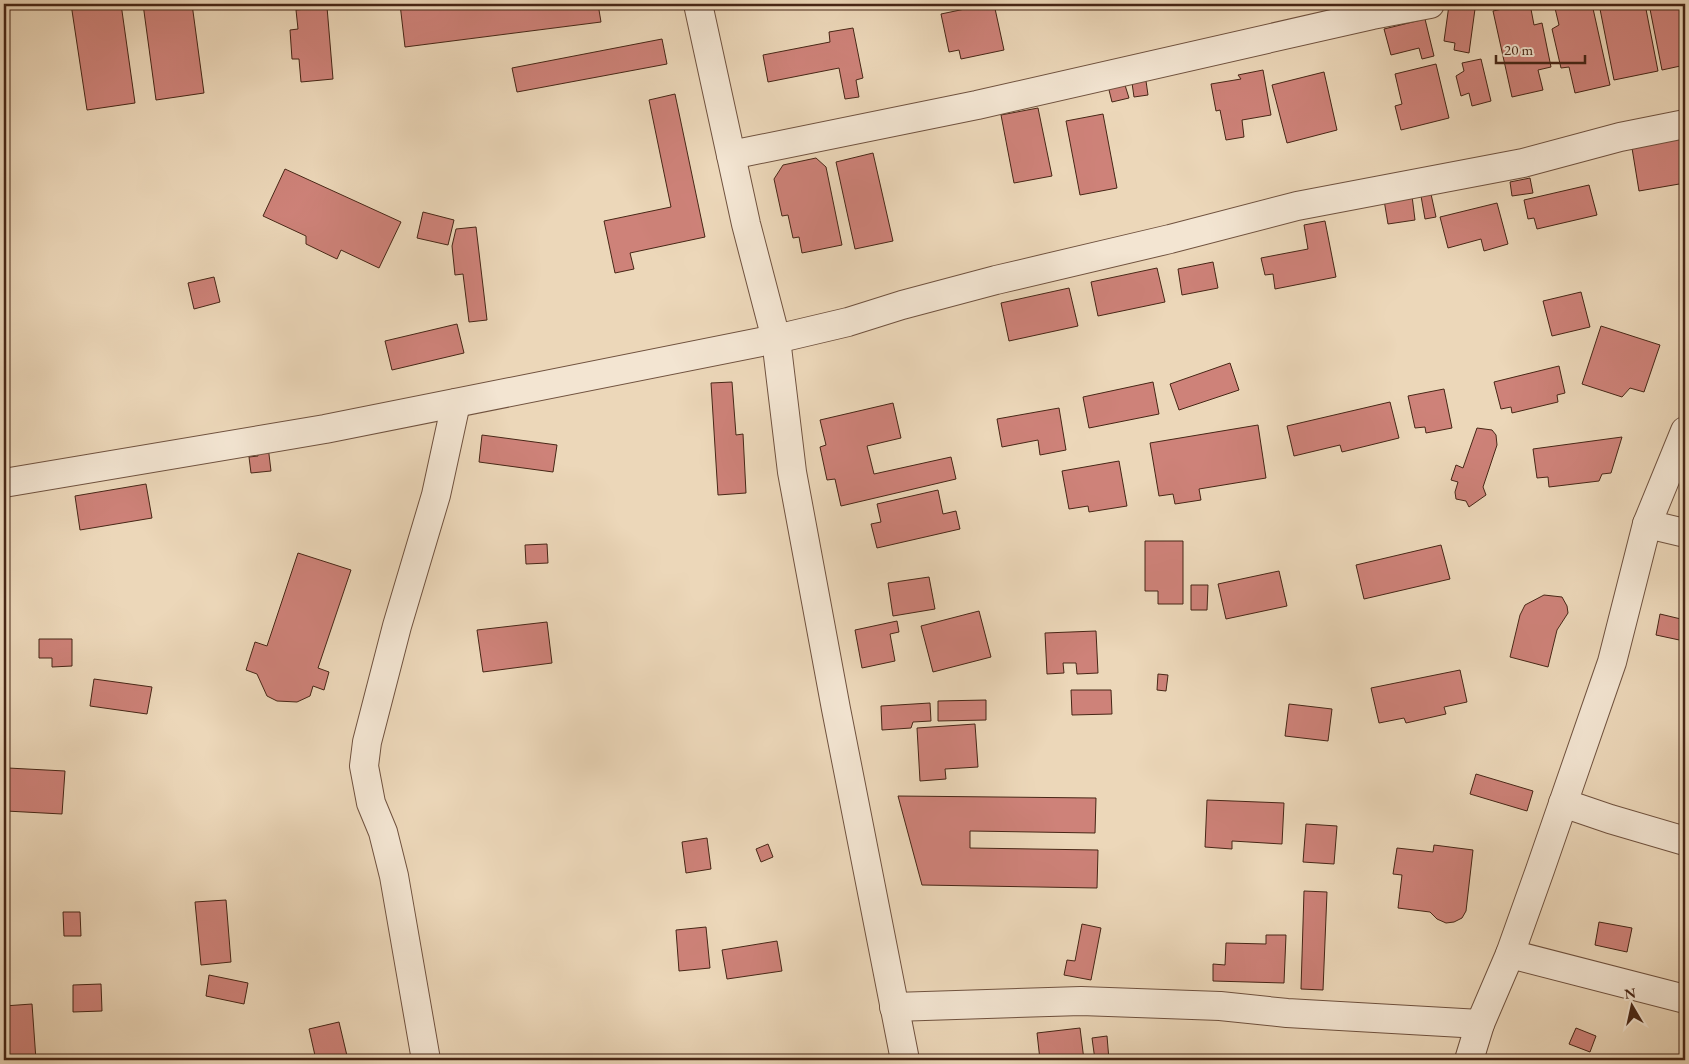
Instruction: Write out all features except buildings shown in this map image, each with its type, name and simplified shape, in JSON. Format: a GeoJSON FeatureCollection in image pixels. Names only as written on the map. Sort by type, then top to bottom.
{"type":"FeatureCollection","features":[{"type":"Feature","properties":{"kind":"street"},"geometry":{"type":"LineString","coordinates":[[698,4],[746,224],[776,339],[792,472],[905,1060]]}},
{"type":"Feature","properties":{"kind":"street"},"geometry":{"type":"LineString","coordinates":[[731,155],[977,105],[1371,10],[1430,4]]}},
{"type":"Feature","properties":{"kind":"street"},"geometry":{"type":"LineString","coordinates":[[4,483],[325,429],[776,339],[848,322],[987,282],[1170,239],[1296,206],[1523,162],[1620,137],[1685,124]]}},
{"type":"Feature","properties":{"kind":"street"},"geometry":{"type":"LineString","coordinates":[[426,1060],[394,876],[383,832],[371,802],[364,766],[367,742],[397,626],[436,495],[456,403]]}},
{"type":"Feature","properties":{"kind":"street"},"geometry":{"type":"LineString","coordinates":[[1470,1060],[1480,1024],[1510,954],[1612,662],[1648,524],[1685,430]]}},
{"type":"Feature","properties":{"kind":"street"},"geometry":{"type":"LineString","coordinates":[[1648,524],[1685,533]]}},
{"type":"Feature","properties":{"kind":"street"},"geometry":{"type":"LineString","coordinates":[[1563,803],[1610,820],[1685,841]]}},
{"type":"Feature","properties":{"kind":"street"},"geometry":{"type":"LineString","coordinates":[[1510,954],[1685,999]]}},
{"type":"Feature","properties":{"kind":"street"},"geometry":{"type":"LineString","coordinates":[[894,1007],[1081,1001],[1220,1006],[1287,1013],[1480,1024]]}}]}
